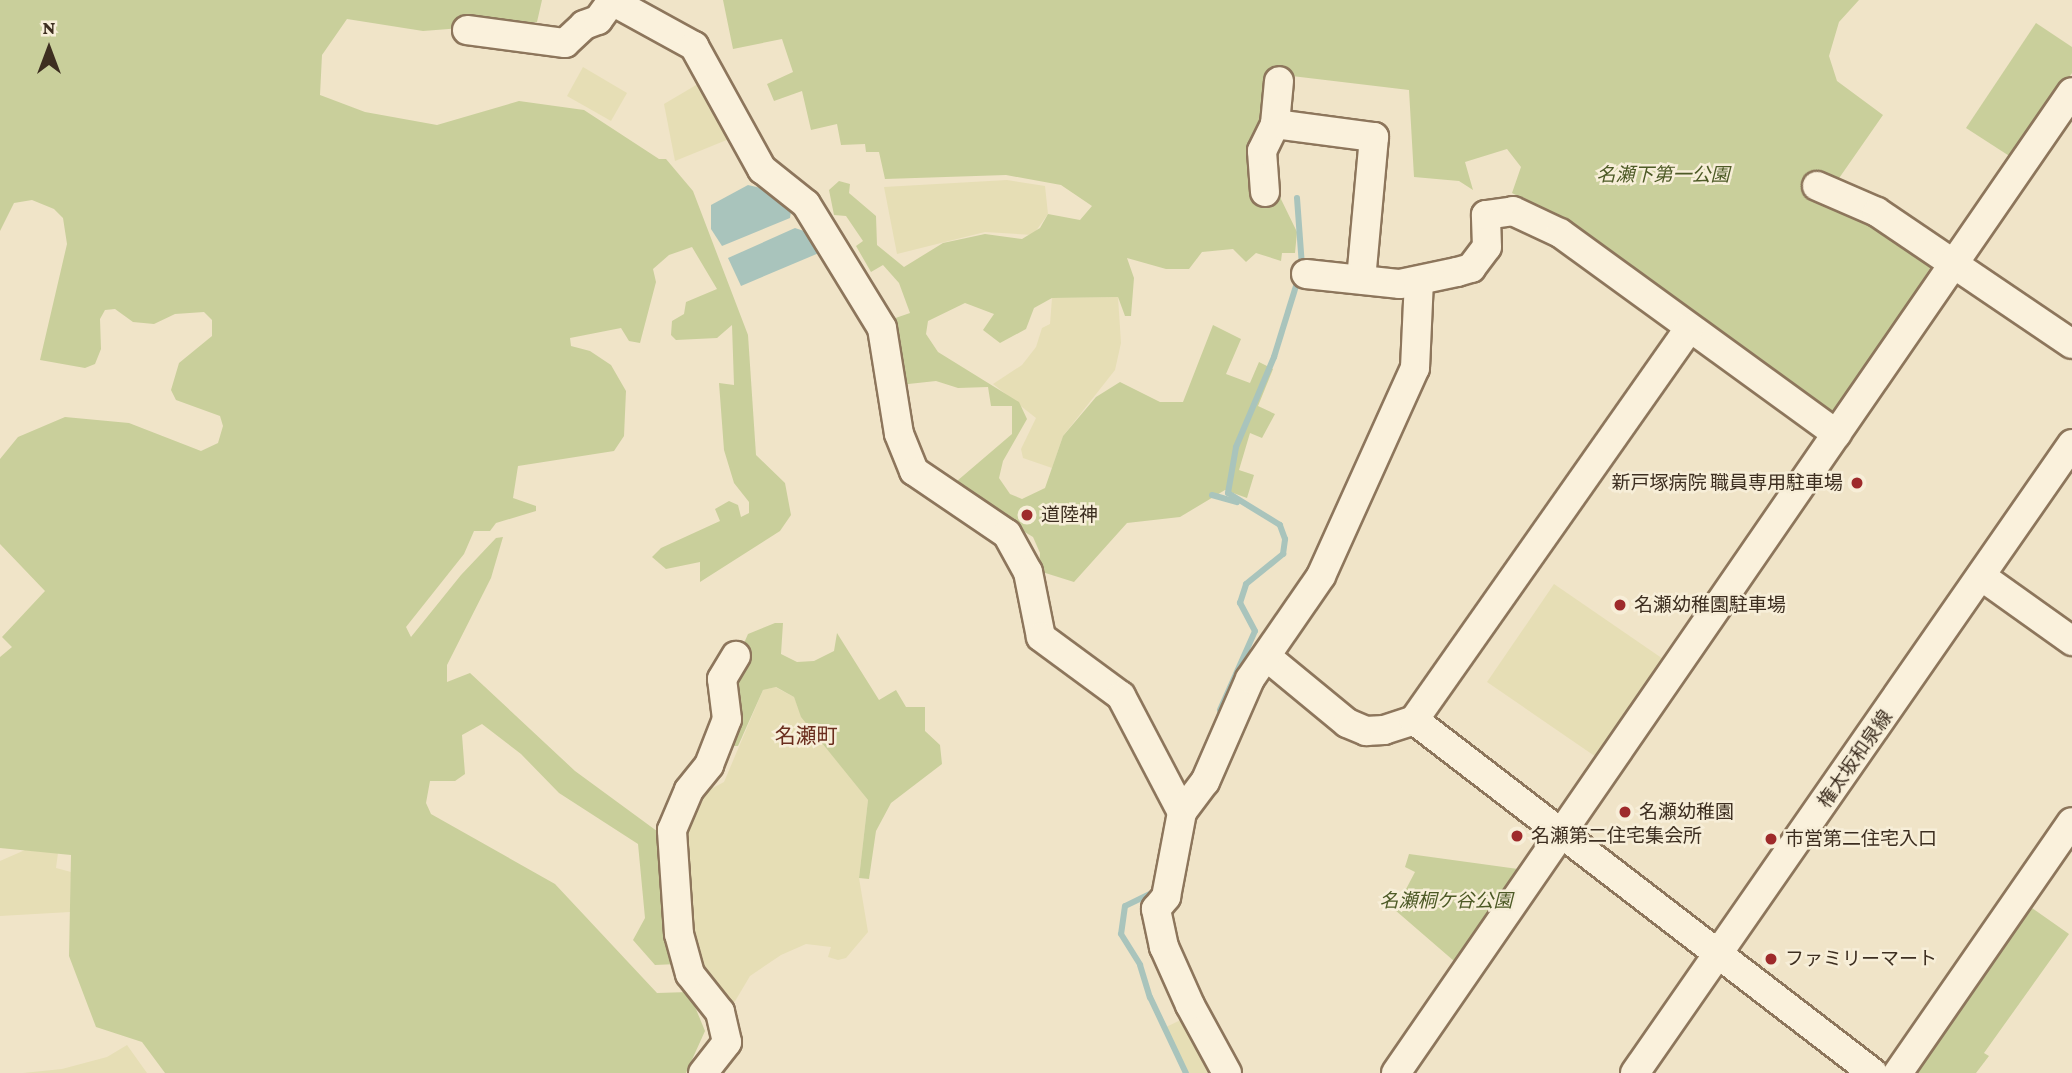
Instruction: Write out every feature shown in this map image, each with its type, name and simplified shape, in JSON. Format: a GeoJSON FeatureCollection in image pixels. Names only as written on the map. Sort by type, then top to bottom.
{"type":"FeatureCollection","features":[{"type":"Feature","properties":{"kind":"street"},"geometry":{"type":"LineString","coordinates":[[467,30],[565,43],[584,25],[598,20],[612,1],[694,46],[762,169],[806,204],[882,328],[899,434],[914,471],[1007,534],[1028,572],[1041,637],[1121,695],[1182,812]]}},
{"type":"Feature","properties":{"kind":"street"},"geometry":{"type":"LineString","coordinates":[[1265,192],[1262,151],[1275,124],[1279,81]]}},
{"type":"Feature","properties":{"kind":"street"},"geometry":{"type":"LineString","coordinates":[[1396,1073],[2072,92]]}},
{"type":"Feature","properties":{"kind":"street"},"geometry":{"type":"LineString","coordinates":[[1275,124],[1374,136],[1361,279]]}},
{"type":"Feature","properties":{"kind":"street"},"geometry":{"type":"LineString","coordinates":[[1817,186],[1877,212],[2072,344]]}},
{"type":"Feature","properties":{"kind":"street"},"geometry":{"type":"LineString","coordinates":[[1306,274],[1419,281],[1471,268],[1487,247],[1486,215],[1513,211],[1560,233],[1837,434]]}},
{"type":"Feature","properties":{"kind":"street"},"geometry":{"type":"LineString","coordinates":[[1227,1073],[1190,1005],[1164,947],[1156,909],[1166,897],[1182,812],[1205,782],[1250,679],[1321,576],[1415,368],[1419,281]]}},
{"type":"Feature","properties":{"kind":"street"},"geometry":{"type":"LineString","coordinates":[[1267,657],[1347,723],[1366,731],[1384,730],[1414,720],[1690,328]]}},
{"type":"Feature","properties":{"kind":"street","name":"権太坂和泉線"},"geometry":{"type":"LineString","coordinates":[[1635,1073],[2072,444]]}},
{"type":"Feature","properties":{"kind":"street"},"geometry":{"type":"LineString","coordinates":[[1981,576],[2072,641]]}},
{"type":"Feature","properties":{"kind":"street"},"geometry":{"type":"LineString","coordinates":[[703,1073],[727,1042],[720,1012],[691,974],[679,934],[672,831],[727,719],[722,679],[736,656]]}},
{"type":"Feature","properties":{"kind":"street"},"geometry":{"type":"LineString","coordinates":[[1414,720],[1720,951],[1873,1073]]}},
{"type":"Feature","properties":{"kind":"street"},"geometry":{"type":"LineString","coordinates":[[1898,1073],[2071,826]]}},
{"type":"Feature","properties":{"kind":"shaded area"},"geometry":{"type":"Polygon","coordinates":[[[583,67],[627,93],[611,121],[567,96],[583,67]]]}},
{"type":"Feature","properties":{"kind":"shaded area"},"geometry":{"type":"Polygon","coordinates":[[[708,78],[734,137],[675,161],[664,104],[708,78]]]}},
{"type":"Feature","properties":{"kind":"shaded area"},"geometry":{"type":"Polygon","coordinates":[[[1007,180],[1045,186],[1048,214],[1033,235],[985,232],[897,254],[884,187],[1007,180]]]}},
{"type":"Feature","properties":{"kind":"shaded area"},"geometry":{"type":"Polygon","coordinates":[[[1118,297],[1121,343],[1115,370],[1063,436],[1052,468],[1023,458],[1021,449],[1036,418],[993,384],[1022,365],[1036,347],[1042,328],[1050,324],[1052,298],[1118,297]]]}},
{"type":"Feature","properties":{"kind":"shaded area"},"geometry":{"type":"Polygon","coordinates":[[[1554,584],[1666,661],[1599,759],[1487,682],[1554,584]]]}},
{"type":"Feature","properties":{"kind":"shaded area"},"geometry":{"type":"Polygon","coordinates":[[[775,687],[794,697],[802,717],[868,800],[859,878],[868,932],[846,958],[838,960],[828,957],[831,947],[806,944],[781,955],[750,976],[731,1008],[701,971],[687,945],[677,826],[692,799],[724,782],[763,690],[775,687]]]}},
{"type":"Feature","properties":{"kind":"shaded area"},"geometry":{"type":"Polygon","coordinates":[[[25,850],[58,853],[56,868],[71,872],[70,912],[0,916],[0,861],[25,850]]]}},
{"type":"Feature","properties":{"kind":"shaded area"},"geometry":{"type":"Polygon","coordinates":[[[1187,1017],[1218,1073],[1188,1073],[1166,1027],[1187,1017]]]}},
{"type":"Feature","properties":{"kind":"shaded area"},"geometry":{"type":"Polygon","coordinates":[[[127,1045],[147,1073],[23,1073],[62,1069],[107,1057],[127,1045]]]}},
{"type":"Feature","properties":{"kind":"green space"},"geometry":{"type":"Polygon","coordinates":[[[0,0],[542,0],[537,22],[423,31],[347,19],[322,55],[320,95],[365,112],[437,125],[519,101],[584,110],[659,159],[666,159],[693,191],[748,335],[756,455],[785,483],[791,515],[780,531],[700,582],[700,562],[666,569],[652,557],[661,548],[720,521],[715,509],[729,501],[738,505],[741,517],[749,513],[749,502],[734,483],[724,450],[719,383],[734,385],[732,325],[717,338],[676,340],[671,335],[672,321],[684,314],[686,302],[717,289],[692,247],[669,255],[653,269],[656,282],[640,343],[629,341],[621,328],[570,338],[571,346],[590,351],[611,365],[626,391],[624,436],[614,451],[518,466],[513,498],[536,506],[536,511],[496,523],[490,531],[474,531],[464,554],[406,627],[411,637],[461,575],[496,538],[503,537],[491,578],[447,665],[447,682],[470,673],[575,771],[665,837],[677,964],[655,965],[633,940],[645,918],[638,844],[559,793],[521,754],[482,724],[462,735],[465,774],[455,781],[430,781],[426,803],[431,814],[555,884],[657,993],[689,992],[705,1031],[686,1073],[165,1073],[142,1042],[96,1027],[69,956],[71,855],[0,848],[0,657],[12,647],[2,637],[45,591],[0,544],[0,459],[18,437],[65,417],[129,423],[201,451],[218,443],[223,426],[220,416],[176,400],[171,390],[179,363],[212,336],[212,320],[204,312],[175,314],[154,324],[133,322],[115,309],[105,310],[100,319],[101,349],[95,364],[85,368],[40,360],[67,244],[63,218],[54,209],[32,200],[14,203],[0,231],[0,0]]]}},
{"type":"Feature","properties":{"kind":"green space","name":"名瀬下第一公園"},"geometry":{"type":"Polygon","coordinates":[[[723,0],[1859,0],[1839,22],[1829,56],[1837,81],[1883,115],[1835,184],[1934,262],[1837,414],[1827,415],[1567,221],[1512,193],[1521,167],[1507,149],[1465,162],[1473,190],[1459,181],[1414,177],[1409,90],[1275,74],[1271,115],[1278,193],[1297,232],[1295,253],[1282,253],[1281,261],[1256,253],[1246,262],[1233,249],[1202,252],[1189,269],[1166,269],[1127,258],[1134,278],[1131,316],[1125,316],[1118,297],[1052,298],[1034,308],[1026,329],[1000,343],[983,330],[994,314],[965,303],[928,321],[926,334],[938,352],[1019,402],[1027,419],[1003,461],[999,478],[1010,494],[1022,499],[1045,488],[1063,436],[1096,397],[1120,382],[1160,402],[1183,402],[1213,325],[1241,339],[1226,374],[1250,383],[1259,362],[1273,369],[1258,406],[1275,414],[1262,438],[1250,433],[1239,470],[1254,475],[1247,498],[1225,490],[1180,517],[1127,523],[1074,582],[1039,571],[1040,553],[1033,537],[1023,531],[1007,532],[950,487],[1012,434],[1012,406],[991,406],[988,387],[958,388],[936,381],[899,385],[884,322],[910,313],[899,283],[883,265],[871,272],[856,246],[863,241],[846,216],[834,215],[829,190],[839,181],[850,184],[849,193],[876,216],[877,245],[904,267],[943,243],[985,234],[1022,239],[1040,228],[1048,214],[1080,220],[1092,206],[1061,185],[1006,175],[885,179],[879,152],[866,152],[865,144],[841,145],[837,124],[811,130],[802,91],[774,101],[767,84],[793,72],[782,39],[733,49],[723,0]]]}},
{"type":"Feature","properties":{"kind":"green space"},"geometry":{"type":"Polygon","coordinates":[[[2036,23],[2072,47],[2072,73],[2014,159],[1966,128],[2036,23]]]}},
{"type":"Feature","properties":{"kind":"green space"},"geometry":{"type":"Polygon","coordinates":[[[775,623],[783,623],[781,654],[797,662],[814,661],[834,651],[837,633],[879,700],[896,690],[906,707],[925,707],[925,731],[940,745],[942,764],[891,803],[876,831],[869,879],[859,878],[868,800],[801,717],[794,697],[776,687],[763,690],[738,746],[732,746],[734,721],[727,682],[748,634],[775,623]]]}},
{"type":"Feature","properties":{"kind":"green space","name":"名瀬桐ケ谷公園"},"geometry":{"type":"Polygon","coordinates":[[[1409,854],[1518,869],[1454,961],[1395,910],[1415,872],[1405,867],[1409,854]]]}},
{"type":"Feature","properties":{"kind":"green space"},"geometry":{"type":"Polygon","coordinates":[[[2029,906],[2069,934],[1984,1053],[1989,1056],[1976,1073],[1911,1073],[2029,906]]]}},
{"type":"Feature","properties":{"kind":"water"},"geometry":{"type":"Polygon","coordinates":[[[748,185],[770,190],[791,211],[790,218],[722,246],[711,229],[711,205],[748,185]]]}},
{"type":"Feature","properties":{"kind":"water"},"geometry":{"type":"Polygon","coordinates":[[[795,228],[804,231],[819,253],[741,286],[728,258],[795,228]]]}},
{"type":"Feature","properties":{"kind":"waterway"},"geometry":{"type":"LineString","coordinates":[[1297,198],[1302,266]]}},
{"type":"Feature","properties":{"kind":"waterway"},"geometry":{"type":"LineString","coordinates":[[1220,710],[1255,631],[1240,603],[1246,584],[1283,554],[1285,539],[1280,525],[1228,493],[1236,447],[1274,357],[1299,276]]}},
{"type":"Feature","properties":{"kind":"waterway"},"geometry":{"type":"LineString","coordinates":[[1212,495],[1237,502]]}},
{"type":"Feature","properties":{"kind":"waterway"},"geometry":{"type":"LineString","coordinates":[[1156,891],[1125,906],[1121,934],[1140,965],[1150,997],[1186,1073]]}},
{"type":"Feature","properties":{"kind":"place","name":"新戸塚病院 職員専用駐車場"},"geometry":{"type":"Point","coordinates":[1857,483]}},
{"type":"Feature","properties":{"kind":"place","name":"道陸神"},"geometry":{"type":"Point","coordinates":[1027,515]}},
{"type":"Feature","properties":{"kind":"place","name":"名瀬幼稚園駐車場"},"geometry":{"type":"Point","coordinates":[1620,605]}},
{"type":"Feature","properties":{"kind":"place","name":"名瀬幼稚園"},"geometry":{"type":"Point","coordinates":[1625,812]}},
{"type":"Feature","properties":{"kind":"place","name":"名瀬第二住宅集会所"},"geometry":{"type":"Point","coordinates":[1517,836]}},
{"type":"Feature","properties":{"kind":"place","name":"市営第二住宅入口"},"geometry":{"type":"Point","coordinates":[1771,839]}},
{"type":"Feature","properties":{"kind":"place","name":"ファミリーマート"},"geometry":{"type":"Point","coordinates":[1771,959]}},
{"type":"Feature","properties":{"kind":"district","name":"名瀬町"},"geometry":{"type":"Point","coordinates":[806,736]}}]}
